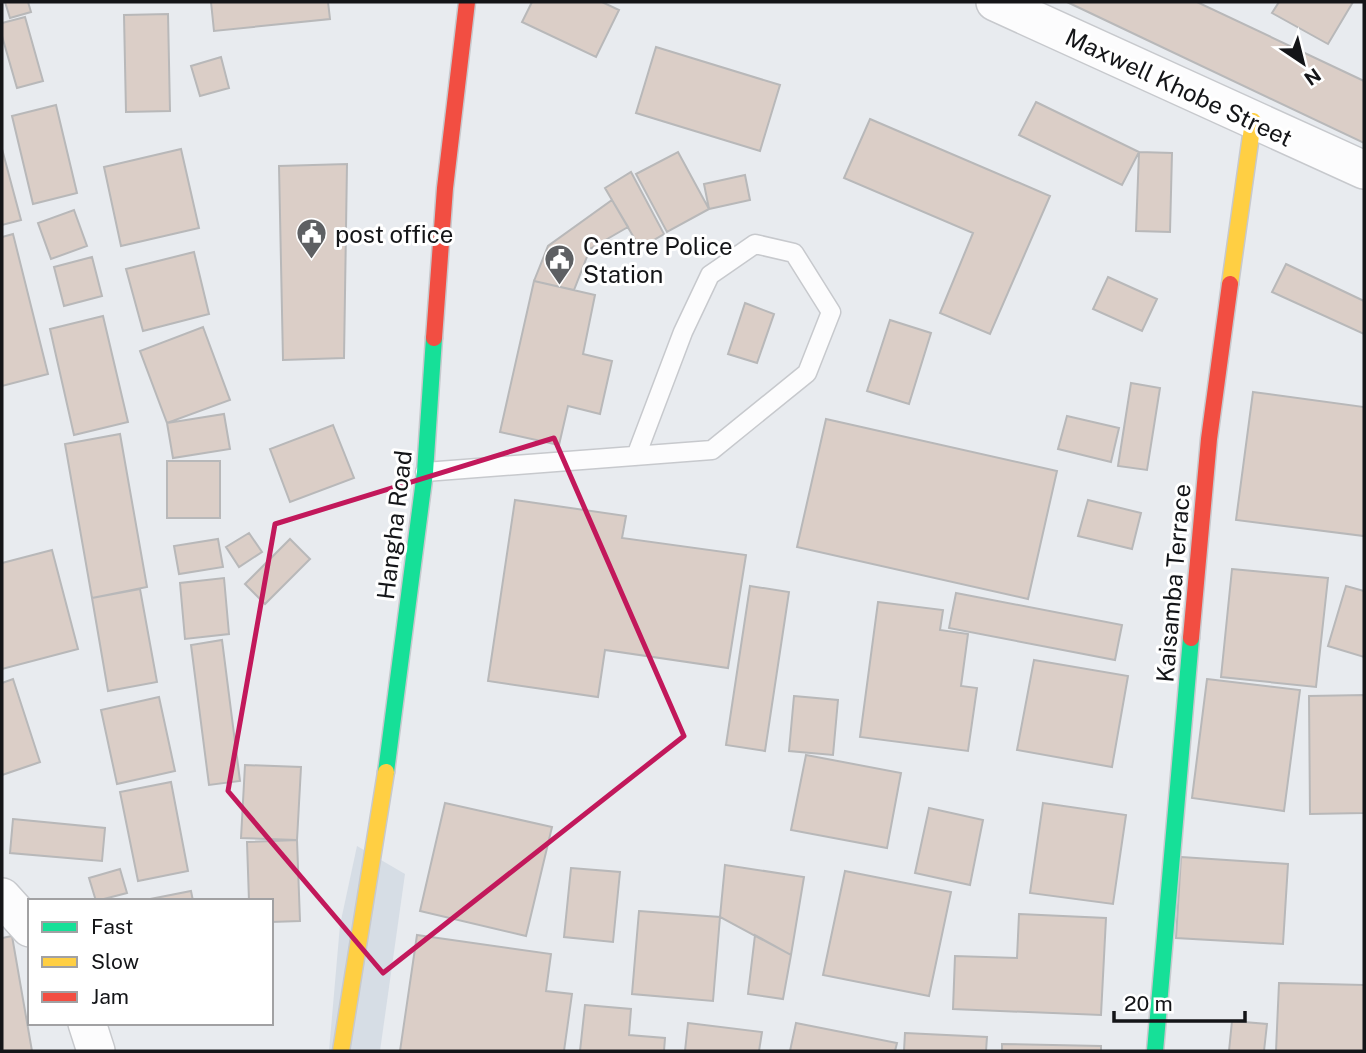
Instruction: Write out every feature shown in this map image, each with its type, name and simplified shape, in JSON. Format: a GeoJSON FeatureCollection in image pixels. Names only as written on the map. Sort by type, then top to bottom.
{"type":"FeatureCollection","features":[{"type":"Feature","properties":{"kind":"main road","name":"Hangha Road"},"geometry":{"type":"LineString","coordinates":[[341,1051],[389,755],[425,472],[445,188],[467,2]]}},
{"type":"Feature","properties":{"kind":"main road","name":"Kaisamba Terrace"},"geometry":{"type":"LineString","coordinates":[[1155,1051],[1209,439],[1253,121]]}},
{"type":"Feature","properties":{"kind":"street","name":"Maxwell Khobe Street"},"geometry":{"type":"LineString","coordinates":[[995,2],[1364,170]]}},
{"type":"Feature","properties":{"kind":"street"},"geometry":{"type":"LineString","coordinates":[[2,897],[28,926]]}},
{"type":"Feature","properties":{"kind":"street"},"geometry":{"type":"LineString","coordinates":[[88,1025],[96,1051]]}},
{"type":"Feature","properties":{"kind":"lane"},"geometry":{"type":"LineString","coordinates":[[425,472],[636,456],[712,450],[807,373],[831,312],[794,253],[755,244],[710,275],[683,332],[636,456]]}},
{"type":"Feature","properties":{"kind":"highlighted area"},"geometry":{"type":"Polygon","coordinates":[[[554,438],[684,736],[383,973],[228,791],[275,524],[554,438]]]}},
{"type":"Feature","properties":{"kind":"shaded area"},"geometry":{"type":"Polygon","coordinates":[[[357,846],[405,874],[380,1051],[329,1051],[340,925],[357,846]]]}},
{"type":"Feature","properties":{"kind":"building"},"geometry":{"type":"Polygon","coordinates":[[[5,2],[28,2],[31,12],[10,18],[5,2]]]}},
{"type":"Feature","properties":{"kind":"building"},"geometry":{"type":"Polygon","coordinates":[[[211,2],[328,2],[330,19],[214,31],[211,2]]]}},
{"type":"Feature","properties":{"kind":"building"},"geometry":{"type":"Polygon","coordinates":[[[532,2],[602,2],[619,10],[596,57],[522,22],[532,2]]]}},
{"type":"Feature","properties":{"kind":"building"},"geometry":{"type":"Polygon","coordinates":[[[1067,2],[1197,2],[1364,81],[1364,143],[1067,2]]]}},
{"type":"Feature","properties":{"kind":"building"},"geometry":{"type":"Polygon","coordinates":[[[1279,2],[1353,2],[1328,44],[1272,13],[1279,2]]]}},
{"type":"Feature","properties":{"kind":"building"},"geometry":{"type":"Polygon","coordinates":[[[168,14],[170,111],[126,112],[124,15],[168,14]]]}},
{"type":"Feature","properties":{"kind":"building"},"geometry":{"type":"Polygon","coordinates":[[[25,17],[43,81],[17,88],[2,36],[2,23],[25,17]]]}},
{"type":"Feature","properties":{"kind":"building"},"geometry":{"type":"Polygon","coordinates":[[[656,47],[780,85],[760,151],[636,113],[656,47]]]}},
{"type":"Feature","properties":{"kind":"building"},"geometry":{"type":"Polygon","coordinates":[[[221,57],[229,88],[200,96],[191,66],[221,57]]]}},
{"type":"Feature","properties":{"kind":"building"},"geometry":{"type":"Polygon","coordinates":[[[1036,102],[1139,152],[1122,185],[1019,135],[1036,102]]]}},
{"type":"Feature","properties":{"kind":"building"},"geometry":{"type":"Polygon","coordinates":[[[56,105],[77,193],[33,204],[12,116],[56,105]]]}},
{"type":"Feature","properties":{"kind":"building"},"geometry":{"type":"Polygon","coordinates":[[[870,119],[1050,196],[990,334],[940,313],[973,233],[844,178],[870,119]]]}},
{"type":"Feature","properties":{"kind":"building"},"geometry":{"type":"Polygon","coordinates":[[[2,149],[21,220],[2,225],[2,149]]]}},
{"type":"Feature","properties":{"kind":"building"},"geometry":{"type":"Polygon","coordinates":[[[181,149],[199,228],[121,246],[104,167],[181,149]]]}},
{"type":"Feature","properties":{"kind":"building"},"geometry":{"type":"Polygon","coordinates":[[[678,152],[709,209],[667,232],[636,174],[678,152]]]}},
{"type":"Feature","properties":{"kind":"building"},"geometry":{"type":"Polygon","coordinates":[[[1139,152],[1172,153],[1170,232],[1136,231],[1139,152]]]}},
{"type":"Feature","properties":{"kind":"building","name":"post office"},"geometry":{"type":"Polygon","coordinates":[[[347,164],[344,358],[283,360],[279,166],[347,164]]]}},
{"type":"Feature","properties":{"kind":"building"},"geometry":{"type":"Polygon","coordinates":[[[631,172],[664,234],[640,248],[605,188],[631,172]]]}},
{"type":"Feature","properties":{"kind":"building"},"geometry":{"type":"Polygon","coordinates":[[[745,175],[750,200],[709,209],[704,184],[745,175]]]}},
{"type":"Feature","properties":{"kind":"building"},"geometry":{"type":"Polygon","coordinates":[[[612,200],[628,227],[590,249],[574,290],[534,281],[548,246],[612,200]]]}},
{"type":"Feature","properties":{"kind":"building"},"geometry":{"type":"Polygon","coordinates":[[[74,210],[87,246],[51,259],[38,223],[74,210]]]}},
{"type":"Feature","properties":{"kind":"building"},"geometry":{"type":"Polygon","coordinates":[[[13,234],[48,374],[2,386],[2,237],[13,234]]]}},
{"type":"Feature","properties":{"kind":"building"},"geometry":{"type":"Polygon","coordinates":[[[194,252],[209,314],[143,331],[126,269],[194,252]]]}},
{"type":"Feature","properties":{"kind":"building"},"geometry":{"type":"Polygon","coordinates":[[[92,257],[102,296],[64,306],[54,267],[92,257]]]}},
{"type":"Feature","properties":{"kind":"building"},"geometry":{"type":"Polygon","coordinates":[[[1286,264],[1364,301],[1364,334],[1272,292],[1286,264]]]}},
{"type":"Feature","properties":{"kind":"building"},"geometry":{"type":"Polygon","coordinates":[[[1108,277],[1157,299],[1142,331],[1093,309],[1108,277]]]}},
{"type":"Feature","properties":{"kind":"building"},"geometry":{"type":"Polygon","coordinates":[[[534,281],[595,295],[583,354],[612,361],[600,414],[568,406],[559,445],[500,432],[534,281]]]}},
{"type":"Feature","properties":{"kind":"building"},"geometry":{"type":"Polygon","coordinates":[[[745,303],[774,314],[757,363],[728,354],[745,303]]]}},
{"type":"Feature","properties":{"kind":"building"},"geometry":{"type":"Polygon","coordinates":[[[103,316],[128,422],[74,435],[50,329],[103,316]]]}},
{"type":"Feature","properties":{"kind":"building"},"geometry":{"type":"Polygon","coordinates":[[[890,320],[931,333],[909,404],[867,391],[890,320]]]}},
{"type":"Feature","properties":{"kind":"building"},"geometry":{"type":"Polygon","coordinates":[[[203,327],[230,400],[167,423],[140,351],[203,327]]]}},
{"type":"Feature","properties":{"kind":"building"},"geometry":{"type":"Polygon","coordinates":[[[1131,383],[1160,388],[1147,470],[1118,466],[1131,383]]]}},
{"type":"Feature","properties":{"kind":"building"},"geometry":{"type":"Polygon","coordinates":[[[1253,392],[1364,407],[1364,536],[1236,520],[1253,392]]]}},
{"type":"Feature","properties":{"kind":"building"},"geometry":{"type":"Polygon","coordinates":[[[224,414],[230,449],[173,458],[167,423],[224,414]]]}},
{"type":"Feature","properties":{"kind":"building"},"geometry":{"type":"Polygon","coordinates":[[[1067,416],[1119,428],[1111,462],[1058,449],[1067,416]]]}},
{"type":"Feature","properties":{"kind":"building"},"geometry":{"type":"Polygon","coordinates":[[[826,419],[1057,471],[1028,599],[797,547],[826,419]]]}},
{"type":"Feature","properties":{"kind":"building"},"geometry":{"type":"Polygon","coordinates":[[[333,425],[354,478],[290,502],[270,449],[333,425]]]}},
{"type":"Feature","properties":{"kind":"building"},"geometry":{"type":"Polygon","coordinates":[[[120,434],[147,587],[92,598],[65,444],[120,434]]]}},
{"type":"Feature","properties":{"kind":"building"},"geometry":{"type":"Polygon","coordinates":[[[167,461],[220,461],[220,518],[167,518],[167,461]]]}},
{"type":"Feature","properties":{"kind":"building"},"geometry":{"type":"Polygon","coordinates":[[[515,500],[626,516],[622,538],[746,555],[728,668],[605,650],[598,697],[488,681],[515,500]]]}},
{"type":"Feature","properties":{"kind":"building"},"geometry":{"type":"Polygon","coordinates":[[[1088,500],[1141,513],[1132,549],[1078,536],[1088,500]]]}},
{"type":"Feature","properties":{"kind":"building"},"geometry":{"type":"Polygon","coordinates":[[[249,533],[262,552],[239,567],[226,547],[249,533]]]}},
{"type":"Feature","properties":{"kind":"building"},"geometry":{"type":"Polygon","coordinates":[[[218,539],[223,567],[179,574],[174,546],[218,539]]]}},
{"type":"Feature","properties":{"kind":"building"},"geometry":{"type":"Polygon","coordinates":[[[290,539],[310,559],[265,604],[245,584],[290,539]]]}},
{"type":"Feature","properties":{"kind":"building"},"geometry":{"type":"Polygon","coordinates":[[[52,550],[78,649],[2,669],[2,563],[52,550]]]}},
{"type":"Feature","properties":{"kind":"building"},"geometry":{"type":"Polygon","coordinates":[[[1232,569],[1328,578],[1316,687],[1221,677],[1232,569]]]}},
{"type":"Feature","properties":{"kind":"building"},"geometry":{"type":"Polygon","coordinates":[[[224,578],[229,634],[185,639],[180,583],[224,578]]]}},
{"type":"Feature","properties":{"kind":"building"},"geometry":{"type":"Polygon","coordinates":[[[750,586],[789,592],[765,751],[726,745],[750,586]]]}},
{"type":"Feature","properties":{"kind":"building"},"geometry":{"type":"Polygon","coordinates":[[[1346,586],[1364,591],[1364,657],[1328,646],[1346,586]]]}},
{"type":"Feature","properties":{"kind":"building"},"geometry":{"type":"Polygon","coordinates":[[[140,589],[157,682],[108,691],[92,598],[140,589]]]}},
{"type":"Feature","properties":{"kind":"building"},"geometry":{"type":"Polygon","coordinates":[[[956,593],[1122,625],[1115,660],[949,628],[956,593]]]}},
{"type":"Feature","properties":{"kind":"building"},"geometry":{"type":"Polygon","coordinates":[[[878,602],[943,610],[940,630],[968,634],[961,686],[977,688],[968,751],[860,737],[878,602]]]}},
{"type":"Feature","properties":{"kind":"building"},"geometry":{"type":"Polygon","coordinates":[[[222,640],[240,781],[209,785],[191,645],[222,640]]]}},
{"type":"Feature","properties":{"kind":"building"},"geometry":{"type":"Polygon","coordinates":[[[1034,660],[1128,676],[1112,767],[1017,750],[1034,660]]]}},
{"type":"Feature","properties":{"kind":"building"},"geometry":{"type":"Polygon","coordinates":[[[13,679],[40,762],[2,775],[2,683],[13,679]]]}},
{"type":"Feature","properties":{"kind":"building"},"geometry":{"type":"Polygon","coordinates":[[[1207,679],[1300,690],[1284,811],[1192,798],[1207,679]]]}},
{"type":"Feature","properties":{"kind":"building"},"geometry":{"type":"Polygon","coordinates":[[[1364,695],[1364,813],[1310,814],[1309,696],[1364,695]]]}},
{"type":"Feature","properties":{"kind":"building"},"geometry":{"type":"Polygon","coordinates":[[[794,696],[838,700],[833,755],[789,751],[794,696]]]}},
{"type":"Feature","properties":{"kind":"building"},"geometry":{"type":"Polygon","coordinates":[[[159,697],[175,771],[117,784],[101,710],[159,697]]]}},
{"type":"Feature","properties":{"kind":"building"},"geometry":{"type":"Polygon","coordinates":[[[806,755],[901,773],[887,848],[791,830],[806,755]]]}},
{"type":"Feature","properties":{"kind":"building"},"geometry":{"type":"Polygon","coordinates":[[[245,765],[301,767],[297,840],[241,838],[245,765]]]}},
{"type":"Feature","properties":{"kind":"building"},"geometry":{"type":"Polygon","coordinates":[[[171,782],[188,871],[138,881],[120,792],[171,782]]]}},
{"type":"Feature","properties":{"kind":"building"},"geometry":{"type":"Polygon","coordinates":[[[445,803],[552,827],[526,936],[420,911],[445,803]]]}},
{"type":"Feature","properties":{"kind":"building"},"geometry":{"type":"Polygon","coordinates":[[[1043,803],[1126,815],[1113,904],[1030,893],[1043,803]]]}},
{"type":"Feature","properties":{"kind":"building"},"geometry":{"type":"Polygon","coordinates":[[[929,808],[983,820],[970,885],[915,873],[929,808]]]}},
{"type":"Feature","properties":{"kind":"building"},"geometry":{"type":"Polygon","coordinates":[[[13,819],[105,828],[102,861],[10,853],[13,819]]]}},
{"type":"Feature","properties":{"kind":"building"},"geometry":{"type":"Polygon","coordinates":[[[297,840],[300,921],[273,922],[273,899],[249,899],[247,842],[297,840]]]}},
{"type":"Feature","properties":{"kind":"building"},"geometry":{"type":"Polygon","coordinates":[[[1181,857],[1288,864],[1283,944],[1176,938],[1181,857]]]}},
{"type":"Feature","properties":{"kind":"building"},"geometry":{"type":"Polygon","coordinates":[[[725,865],[804,877],[791,955],[720,917],[725,865]]]}},
{"type":"Feature","properties":{"kind":"building"},"geometry":{"type":"Polygon","coordinates":[[[571,868],[620,872],[613,942],[564,937],[571,868]]]}},
{"type":"Feature","properties":{"kind":"building"},"geometry":{"type":"Polygon","coordinates":[[[120,869],[127,893],[95,899],[89,878],[120,869]]]}},
{"type":"Feature","properties":{"kind":"building"},"geometry":{"type":"Polygon","coordinates":[[[845,871],[951,892],[929,996],[823,975],[845,871]]]}},
{"type":"Feature","properties":{"kind":"building"},"geometry":{"type":"Polygon","coordinates":[[[191,891],[193,899],[150,899],[191,891]]]}},
{"type":"Feature","properties":{"kind":"building"},"geometry":{"type":"Polygon","coordinates":[[[639,911],[720,917],[713,1001],[632,994],[639,911]]]}},
{"type":"Feature","properties":{"kind":"building"},"geometry":{"type":"Polygon","coordinates":[[[1019,914],[1106,918],[1101,1015],[953,1009],[955,956],[1017,958],[1019,914]]]}},
{"type":"Feature","properties":{"kind":"building"},"geometry":{"type":"Polygon","coordinates":[[[417,935],[551,954],[546,991],[572,994],[564,1051],[400,1051],[417,935]]]}},
{"type":"Feature","properties":{"kind":"building"},"geometry":{"type":"Polygon","coordinates":[[[755,935],[791,955],[783,999],[748,994],[755,935]]]}},
{"type":"Feature","properties":{"kind":"building"},"geometry":{"type":"Polygon","coordinates":[[[12,936],[32,1051],[2,1051],[2,938],[12,936]]]}},
{"type":"Feature","properties":{"kind":"building"},"geometry":{"type":"Polygon","coordinates":[[[1279,983],[1364,985],[1364,1051],[1276,1051],[1279,983]]]}},
{"type":"Feature","properties":{"kind":"building"},"geometry":{"type":"Polygon","coordinates":[[[585,1005],[631,1009],[629,1035],[665,1038],[664,1051],[580,1051],[585,1005]]]}},
{"type":"Feature","properties":{"kind":"building"},"geometry":{"type":"Polygon","coordinates":[[[1232,1021],[1267,1024],[1264,1051],[1229,1051],[1232,1021]]]}},
{"type":"Feature","properties":{"kind":"building"},"geometry":{"type":"Polygon","coordinates":[[[688,1023],[762,1032],[759,1051],[685,1051],[688,1023]]]}},
{"type":"Feature","properties":{"kind":"building"},"geometry":{"type":"Polygon","coordinates":[[[796,1023],[897,1043],[895,1051],[790,1051],[796,1023]]]}},
{"type":"Feature","properties":{"kind":"building"},"geometry":{"type":"Polygon","coordinates":[[[905,1033],[987,1037],[986,1051],[904,1051],[905,1033]]]}},
{"type":"Feature","properties":{"kind":"building"},"geometry":{"type":"Polygon","coordinates":[[[1002,1044],[1101,1046],[1101,1051],[1002,1051],[1002,1044]]]}},
{"type":"Feature","properties":{"kind":"traffic: fast"},"geometry":{"type":"LineString","coordinates":[[386,772],[425,472],[434,338]]}},
{"type":"Feature","properties":{"kind":"traffic: fast"},"geometry":{"type":"LineString","coordinates":[[1155,1051],[1191,638]]}},
{"type":"Feature","properties":{"kind":"traffic: slow"},"geometry":{"type":"LineString","coordinates":[[1230,284],[1253,121]]}},
{"type":"Feature","properties":{"kind":"traffic: slow"},"geometry":{"type":"LineString","coordinates":[[341,1051],[386,772]]}},
{"type":"Feature","properties":{"kind":"traffic: jam"},"geometry":{"type":"LineString","coordinates":[[434,338],[445,188],[467,2]]}},
{"type":"Feature","properties":{"kind":"traffic: jam"},"geometry":{"type":"LineString","coordinates":[[1191,638],[1209,439],[1230,284]]}},
{"type":"Feature","properties":{"kind":"place","name":"post office"},"geometry":{"type":"Point","coordinates":[312,261]}},
{"type":"Feature","properties":{"kind":"place","name":"Centre Police Station"},"geometry":{"type":"Point","coordinates":[560,287]}}]}
